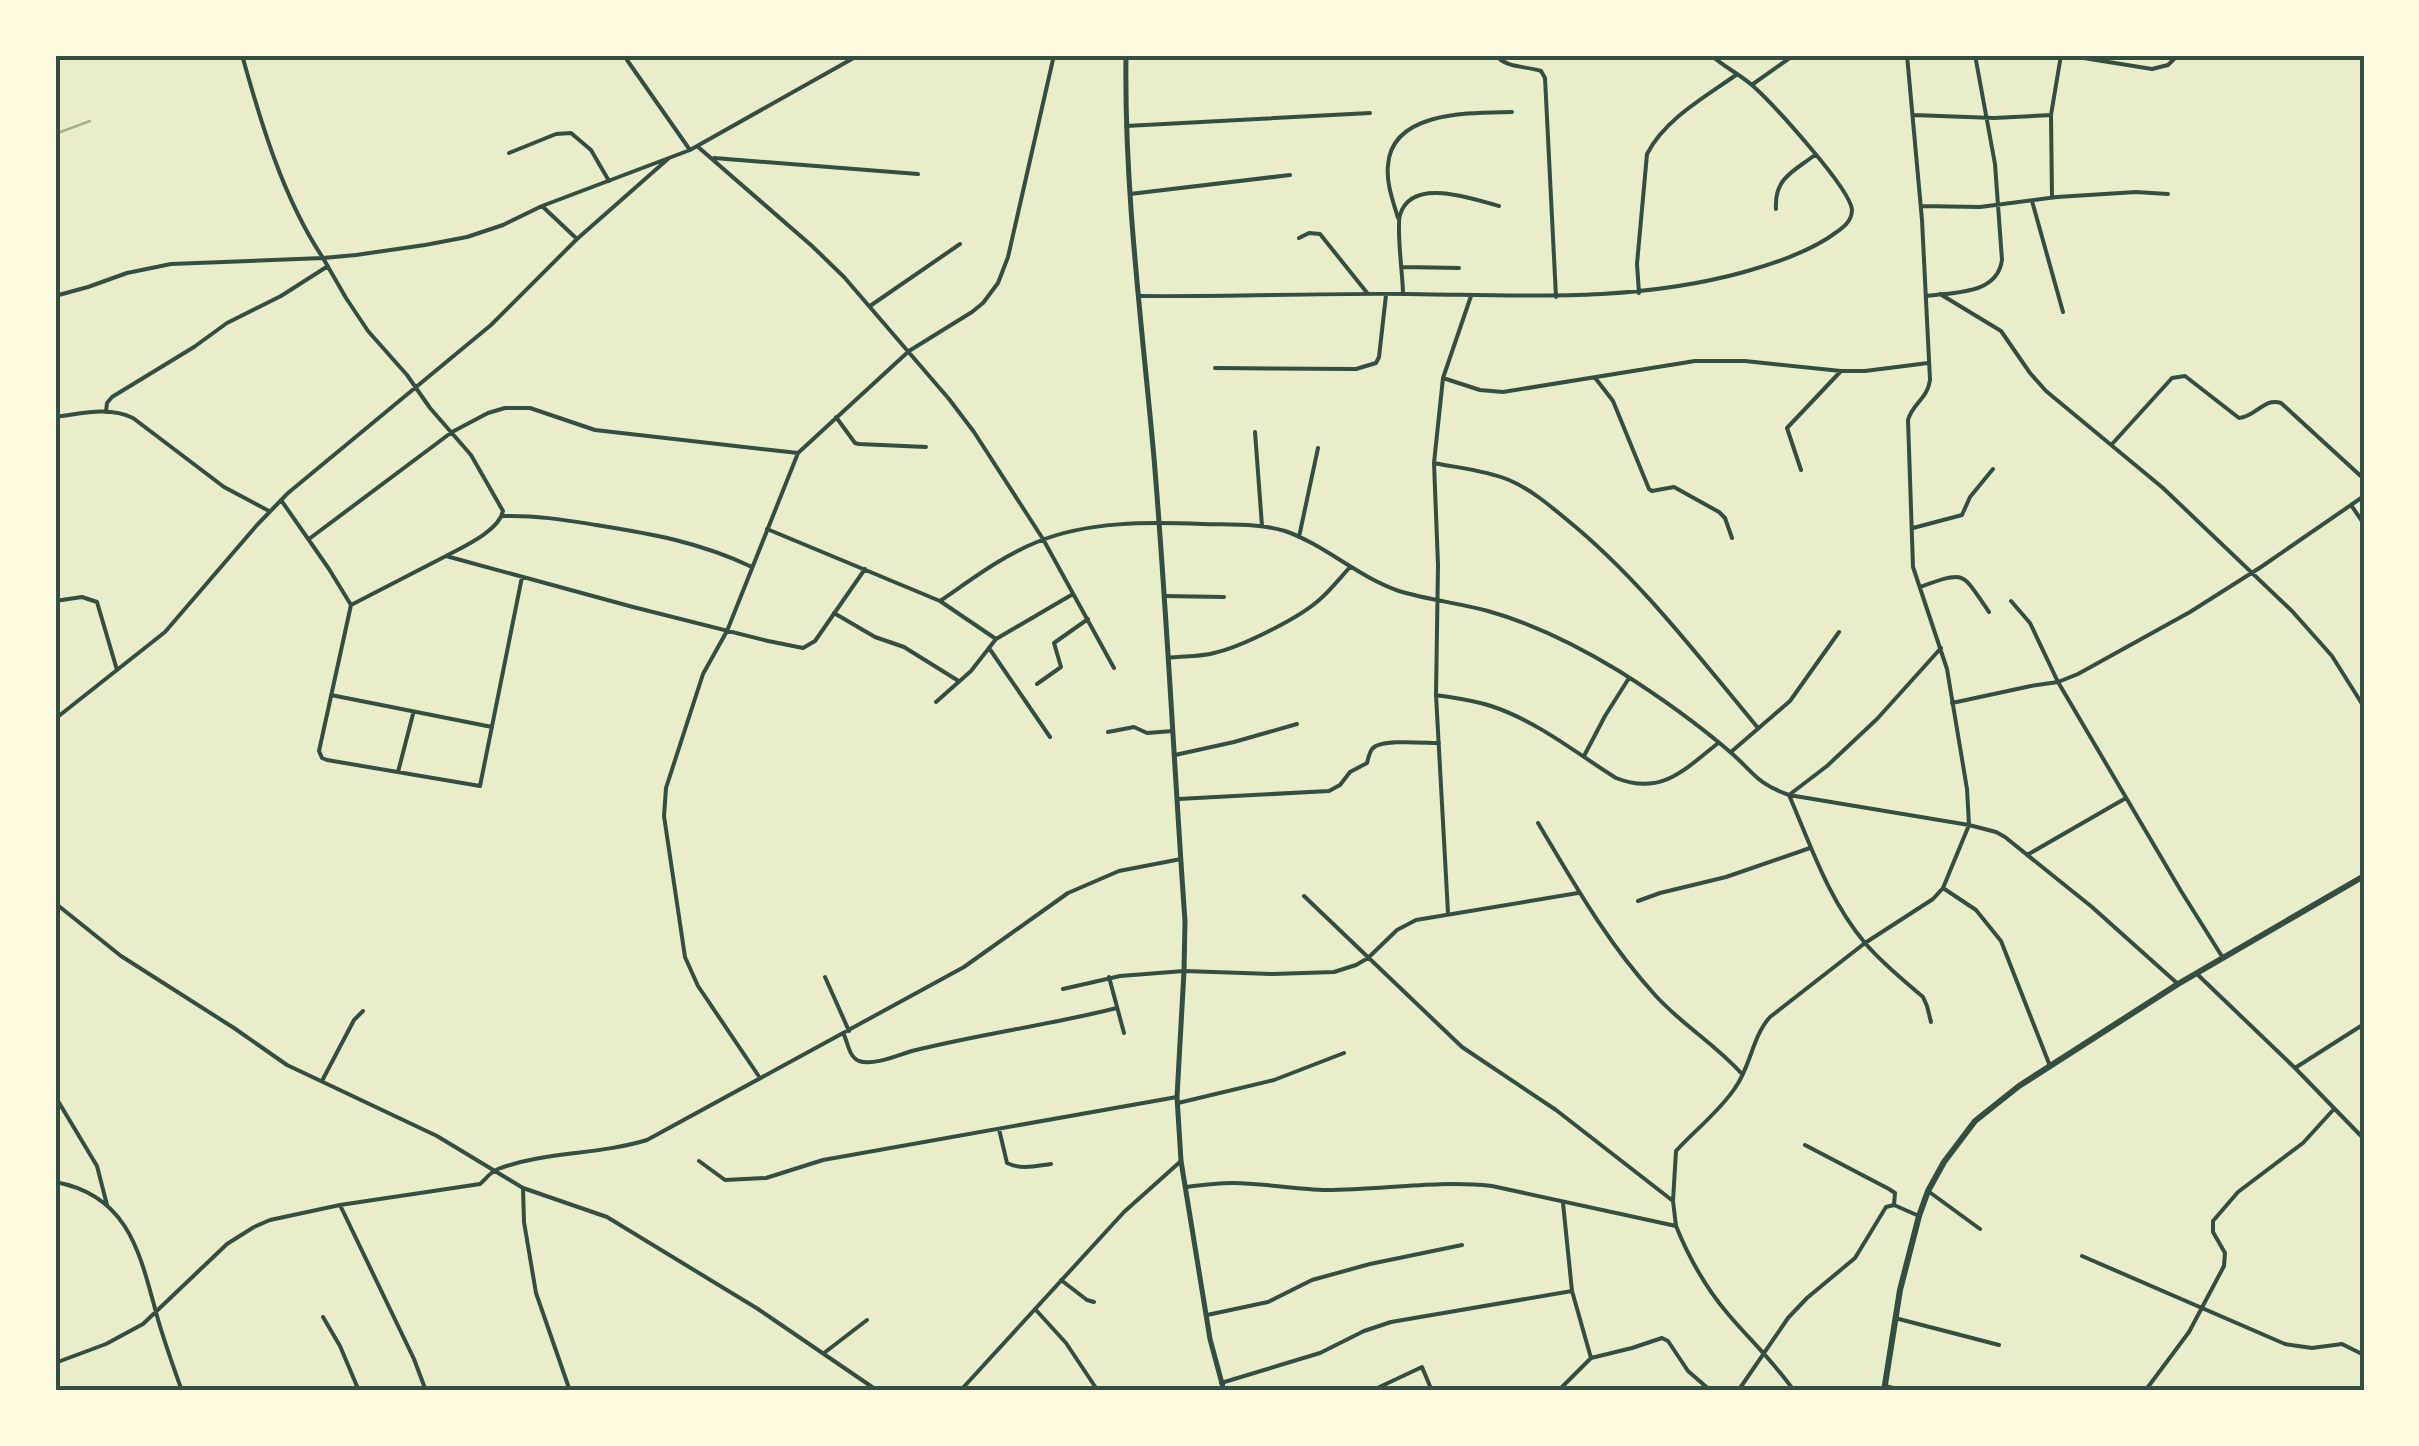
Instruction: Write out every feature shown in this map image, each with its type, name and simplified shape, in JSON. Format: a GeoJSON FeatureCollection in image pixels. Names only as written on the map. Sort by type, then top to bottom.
{"type":"FeatureCollection","features":[{"type":"Feature","properties":{"kind":"main road"},"geometry":{"type":"LineString","coordinates":[[1884,1388],[1895,1318],[1919,1216],[1944,1162],[1975,1121],[2004,1096],[2178,984],[2364,876]]}},
{"type":"Feature","properties":{"kind":"street"},"geometry":{"type":"LineString","coordinates":[[242,55],[253,95],[308,234],[368,331],[470,456],[503,516]]}},
{"type":"Feature","properties":{"kind":"street"},"geometry":{"type":"LineString","coordinates":[[55,296],[127,273],[171,264],[356,256],[467,237],[690,150],[859,55]]}},
{"type":"Feature","properties":{"kind":"street"},"geometry":{"type":"LineString","coordinates":[[988,55],[1038,55]]}},
{"type":"Feature","properties":{"kind":"street"},"geometry":{"type":"LineString","coordinates":[[760,1077],[692,974],[686,958],[664,816],[666,788],[703,674],[727,631],[798,453],[908,351],[972,312],[992,293],[1004,270],[1054,55]]}},
{"type":"Feature","properties":{"kind":"street"},"geometry":{"type":"LineString","coordinates":[[1085,55],[1126,56],[1130,194],[1159,523],[1185,922],[1178,1100],[1181,1161],[1206,1315],[1224,1391]]}},
{"type":"Feature","properties":{"kind":"street"},"geometry":{"type":"LineString","coordinates":[[1496,55],[1507,64],[1541,71],[1544,78],[1556,297]]}},
{"type":"Feature","properties":{"kind":"street"},"geometry":{"type":"LineString","coordinates":[[1140,296],[1556,297],[1639,293],[1716,280],[1771,264],[1817,245],[1843,228],[1852,211],[1849,200],[1815,154],[1752,85],[1711,55]]}},
{"type":"Feature","properties":{"kind":"street"},"geometry":{"type":"LineString","coordinates":[[1752,85],[1794,55]]}},
{"type":"Feature","properties":{"kind":"street"},"geometry":{"type":"LineString","coordinates":[[1794,1391],[1727,1313],[1690,1260],[1676,1226],[1676,1151],[1735,1088],[1770,1017],[1943,888],[1969,825],[1967,789],[1941,648],[1913,567],[1908,420],[1928,390],[1928,363],[1921,206],[1907,55]]}},
{"type":"Feature","properties":{"kind":"street"},"geometry":{"type":"LineString","coordinates":[[1926,296],[1990,284],[1997,278],[2002,260],[1999,205],[1974,55]]}},
{"type":"Feature","properties":{"kind":"street"},"geometry":{"type":"LineString","coordinates":[[2052,198],[2052,115],[2063,55],[2108,58],[2160,68],[2178,55]]}},
{"type":"Feature","properties":{"kind":"street"},"geometry":{"type":"LineString","coordinates":[[627,60],[690,150]]}},
{"type":"Feature","properties":{"kind":"street"},"geometry":{"type":"LineString","coordinates":[[1639,293],[1637,264],[1647,154],[1670,124],[1736,75]]}},
{"type":"Feature","properties":{"kind":"street"},"geometry":{"type":"LineString","coordinates":[[1403,294],[1398,218],[1388,163],[1398,139],[1410,128],[1434,118],[1512,112]]}},
{"type":"Feature","properties":{"kind":"street"},"geometry":{"type":"LineString","coordinates":[[1126,126],[1370,113]]}},
{"type":"Feature","properties":{"kind":"street"},"geometry":{"type":"LineString","coordinates":[[1913,115],[2052,115]]}},
{"type":"Feature","properties":{"kind":"street"},"geometry":{"type":"LineString","coordinates":[[509,153],[556,134],[571,133],[592,150],[609,180]]}},
{"type":"Feature","properties":{"kind":"street"},"geometry":{"type":"LineString","coordinates":[[697,146],[812,246],[870,306],[974,432],[1043,540],[1114,668]]}},
{"type":"Feature","properties":{"kind":"street"},"geometry":{"type":"LineString","coordinates":[[1776,209],[1775,196],[1782,180],[1815,154]]}},
{"type":"Feature","properties":{"kind":"street"},"geometry":{"type":"LineString","coordinates":[[55,719],[165,632],[281,500],[491,325],[577,239],[669,158]]}},
{"type":"Feature","properties":{"kind":"street"},"geometry":{"type":"LineString","coordinates":[[712,158],[918,174]]}},
{"type":"Feature","properties":{"kind":"street"},"geometry":{"type":"LineString","coordinates":[[1130,194],[1290,176]]}},
{"type":"Feature","properties":{"kind":"street"},"geometry":{"type":"LineString","coordinates":[[1398,218],[1415,197],[1435,192],[1499,206]]}},
{"type":"Feature","properties":{"kind":"street"},"geometry":{"type":"LineString","coordinates":[[1921,206],[1966,208],[2136,192],[2168,194]]}},
{"type":"Feature","properties":{"kind":"street"},"geometry":{"type":"LineString","coordinates":[[2032,200],[2063,312]]}},
{"type":"Feature","properties":{"kind":"street"},"geometry":{"type":"LineString","coordinates":[[542,206],[577,239]]}},
{"type":"Feature","properties":{"kind":"street"},"geometry":{"type":"LineString","coordinates":[[1299,238],[1309,233],[1320,234],[1368,294]]}},
{"type":"Feature","properties":{"kind":"street"},"geometry":{"type":"LineString","coordinates":[[870,306],[960,244]]}},
{"type":"Feature","properties":{"kind":"street"},"geometry":{"type":"LineString","coordinates":[[106,412],[106,403],[112,397],[228,323],[328,266]]}},
{"type":"Feature","properties":{"kind":"street"},"geometry":{"type":"LineString","coordinates":[[1403,267],[1459,268]]}},
{"type":"Feature","properties":{"kind":"street"},"geometry":{"type":"LineString","coordinates":[[1215,368],[1369,367],[1379,357],[1386,294]]}},
{"type":"Feature","properties":{"kind":"street"},"geometry":{"type":"LineString","coordinates":[[1940,294],[2001,330],[2046,391],[2163,488],[2292,610],[2332,656],[2364,706]]}},
{"type":"Feature","properties":{"kind":"street"},"geometry":{"type":"LineString","coordinates":[[1448,913],[1436,696],[1438,531],[1434,463],[1443,378],[1470,296]]}},
{"type":"Feature","properties":{"kind":"street"},"geometry":{"type":"LineString","coordinates":[[1443,378],[1480,390],[1503,392],[1722,360],[1841,371],[1928,363]]}},
{"type":"Feature","properties":{"kind":"street"},"geometry":{"type":"LineString","coordinates":[[1801,470],[1788,428],[1841,371]]}},
{"type":"Feature","properties":{"kind":"street"},"geometry":{"type":"LineString","coordinates":[[2111,444],[2172,378],[2186,376],[2239,418],[2251,416],[2267,403],[2281,403],[2364,478]]}},
{"type":"Feature","properties":{"kind":"street"},"geometry":{"type":"LineString","coordinates":[[1596,379],[1613,401],[1649,489],[1674,487],[1720,512],[1732,538]]}},
{"type":"Feature","properties":{"kind":"street"},"geometry":{"type":"LineString","coordinates":[[309,540],[452,432],[488,414],[517,407],[596,430],[798,453]]}},
{"type":"Feature","properties":{"kind":"street"},"geometry":{"type":"LineString","coordinates":[[55,417],[124,413],[224,487],[270,511]]}},
{"type":"Feature","properties":{"kind":"street"},"geometry":{"type":"LineString","coordinates":[[836,417],[855,443],[926,446]]}},
{"type":"Feature","properties":{"kind":"street"},"geometry":{"type":"LineString","coordinates":[[1256,432],[1262,526]]}},
{"type":"Feature","properties":{"kind":"street"},"geometry":{"type":"LineString","coordinates":[[1299,537],[1318,448]]}},
{"type":"Feature","properties":{"kind":"street"},"geometry":{"type":"LineString","coordinates":[[1434,463],[1508,480],[1538,497],[1580,530],[1660,612],[1758,728]]}},
{"type":"Feature","properties":{"kind":"street"},"geometry":{"type":"LineString","coordinates":[[1913,528],[1962,515],[1970,497],[1992,470]]}},
{"type":"Feature","properties":{"kind":"street"},"geometry":{"type":"LineString","coordinates":[[1952,703],[2058,682],[2078,674],[2252,573],[2364,496]]}},
{"type":"Feature","properties":{"kind":"street"},"geometry":{"type":"LineString","coordinates":[[281,500],[351,605],[320,751],[327,760],[480,786],[522,577]]}},
{"type":"Feature","properties":{"kind":"street"},"geometry":{"type":"LineString","coordinates":[[2351,505],[2364,524]]}},
{"type":"Feature","properties":{"kind":"street"},"geometry":{"type":"LineString","coordinates":[[351,605],[446,556],[480,536],[503,516],[540,517],[667,536],[752,567]]}},
{"type":"Feature","properties":{"kind":"street"},"geometry":{"type":"LineString","coordinates":[[940,601],[988,568],[1043,540],[1094,527],[1159,523],[1262,526],[1299,537],[1398,590],[1518,621],[1563,640],[1668,702],[1760,782],[1789,794],[1996,832],[2092,907],[2178,984]]}},
{"type":"Feature","properties":{"kind":"street"},"geometry":{"type":"LineString","coordinates":[[767,529],[940,601],[996,640]]}},
{"type":"Feature","properties":{"kind":"street"},"geometry":{"type":"LineString","coordinates":[[446,556],[727,631],[807,647],[865,569]]}},
{"type":"Feature","properties":{"kind":"street"},"geometry":{"type":"LineString","coordinates":[[1168,658],[1224,650],[1276,626],[1309,608],[1350,566]]}},
{"type":"Feature","properties":{"kind":"street"},"geometry":{"type":"LineString","coordinates":[[1920,586],[1950,576],[1961,577],[1989,612]]}},
{"type":"Feature","properties":{"kind":"street"},"geometry":{"type":"LineString","coordinates":[[936,702],[996,640],[1073,594]]}},
{"type":"Feature","properties":{"kind":"street"},"geometry":{"type":"LineString","coordinates":[[1164,596],[1224,597]]}},
{"type":"Feature","properties":{"kind":"street"},"geometry":{"type":"LineString","coordinates":[[55,601],[82,597],[96,602],[117,670]]}},
{"type":"Feature","properties":{"kind":"street"},"geometry":{"type":"LineString","coordinates":[[2011,602],[2030,623],[2058,682],[2222,958]]}},
{"type":"Feature","properties":{"kind":"street"},"geometry":{"type":"LineString","coordinates":[[834,613],[875,637],[904,647],[958,682]]}},
{"type":"Feature","properties":{"kind":"street"},"geometry":{"type":"LineString","coordinates":[[1037,684],[1062,667],[1054,643],[1088,619]]}},
{"type":"Feature","properties":{"kind":"street"},"geometry":{"type":"LineString","coordinates":[[1730,752],[1798,692],[1839,632]]}},
{"type":"Feature","properties":{"kind":"street"},"geometry":{"type":"LineString","coordinates":[[989,648],[1050,738]]}},
{"type":"Feature","properties":{"kind":"street"},"geometry":{"type":"LineString","coordinates":[[1789,794],[1827,766],[1877,719],[1941,648]]}},
{"type":"Feature","properties":{"kind":"street"},"geometry":{"type":"LineString","coordinates":[[1584,756],[1630,678]]}},
{"type":"Feature","properties":{"kind":"street"},"geometry":{"type":"LineString","coordinates":[[331,696],[492,727]]}},
{"type":"Feature","properties":{"kind":"street"},"geometry":{"type":"LineString","coordinates":[[1436,696],[1494,707],[1545,732],[1623,781],[1657,784],[1669,780],[1718,743]]}},
{"type":"Feature","properties":{"kind":"street"},"geometry":{"type":"LineString","coordinates":[[398,772],[413,712]]}},
{"type":"Feature","properties":{"kind":"street"},"geometry":{"type":"LineString","coordinates":[[1175,755],[1297,724]]}},
{"type":"Feature","properties":{"kind":"street"},"geometry":{"type":"LineString","coordinates":[[1108,732],[1134,727],[1147,734],[1174,731]]}},
{"type":"Feature","properties":{"kind":"street"},"geometry":{"type":"LineString","coordinates":[[1178,799],[1329,792],[1366,763],[1374,746],[1439,744]]}},
{"type":"Feature","properties":{"kind":"street"},"geometry":{"type":"LineString","coordinates":[[1789,794],[1827,886],[1865,944],[1923,998],[1931,1022]]}},
{"type":"Feature","properties":{"kind":"street"},"geometry":{"type":"LineString","coordinates":[[2027,855],[2126,798]]}},
{"type":"Feature","properties":{"kind":"street"},"geometry":{"type":"LineString","coordinates":[[1538,823],[1606,936],[1658,1000],[1743,1075]]}},
{"type":"Feature","properties":{"kind":"street"},"geometry":{"type":"LineString","coordinates":[[1638,901],[1810,848]]}},
{"type":"Feature","properties":{"kind":"street"},"geometry":{"type":"LineString","coordinates":[[55,1362],[143,1324],[227,1244],[254,1227],[283,1216],[340,1205],[480,1184],[493,1171],[534,1160],[647,1140],[964,966],[1068,893],[1119,871],[1180,859]]}},
{"type":"Feature","properties":{"kind":"street"},"geometry":{"type":"LineString","coordinates":[[1943,888],[1976,910],[2001,941],[2050,1066]]}},
{"type":"Feature","properties":{"kind":"street"},"geometry":{"type":"LineString","coordinates":[[1063,989],[1109,977],[1184,971],[1334,972],[1368,958],[1407,924],[1448,913],[1578,892]]}},
{"type":"Feature","properties":{"kind":"street"},"geometry":{"type":"LineString","coordinates":[[1304,896],[1474,1057],[1556,1110],[1673,1201]]}},
{"type":"Feature","properties":{"kind":"street"},"geometry":{"type":"LineString","coordinates":[[55,903],[121,956],[287,1065],[437,1136],[523,1188],[607,1217],[758,1309],[878,1391]]}},
{"type":"Feature","properties":{"kind":"street"},"geometry":{"type":"LineString","coordinates":[[2196,973],[2364,1140]]}},
{"type":"Feature","properties":{"kind":"street"},"geometry":{"type":"LineString","coordinates":[[825,977],[847,1032],[852,1056],[858,1060],[871,1061],[1117,1008]]}},
{"type":"Feature","properties":{"kind":"street"},"geometry":{"type":"LineString","coordinates":[[1109,977],[1124,1033]]}},
{"type":"Feature","properties":{"kind":"street"},"geometry":{"type":"LineString","coordinates":[[322,1081],[363,1010]]}},
{"type":"Feature","properties":{"kind":"street"},"geometry":{"type":"LineString","coordinates":[[2295,1068],[2364,1024]]}},
{"type":"Feature","properties":{"kind":"street"},"geometry":{"type":"LineString","coordinates":[[698,1162],[725,1180],[766,1178],[823,1160],[1274,1080],[1344,1052]]}},
{"type":"Feature","properties":{"kind":"street"},"geometry":{"type":"LineString","coordinates":[[55,1096],[97,1166],[107,1205]]}},
{"type":"Feature","properties":{"kind":"street"},"geometry":{"type":"LineString","coordinates":[[2145,1391],[2181,1344],[2226,1259],[2212,1232],[2214,1221],[2238,1192],[2304,1143],[2334,1109]]}},
{"type":"Feature","properties":{"kind":"street"},"geometry":{"type":"LineString","coordinates":[[999,1128],[1007,1163],[1015,1167],[1051,1164]]}},
{"type":"Feature","properties":{"kind":"street"},"geometry":{"type":"LineString","coordinates":[[1804,1144],[1895,1193],[1894,1205]]}},
{"type":"Feature","properties":{"kind":"street"},"geometry":{"type":"LineString","coordinates":[[960,1391],[1124,1212],[1181,1161]]}},
{"type":"Feature","properties":{"kind":"street"},"geometry":{"type":"LineString","coordinates":[[55,1182],[93,1195],[107,1205],[130,1233],[182,1391]]}},
{"type":"Feature","properties":{"kind":"street"},"geometry":{"type":"LineString","coordinates":[[1186,1186],[1236,1183],[1341,1190],[1468,1184],[1676,1226]]}},
{"type":"Feature","properties":{"kind":"street"},"geometry":{"type":"LineString","coordinates":[[523,1188],[524,1222],[536,1294],[570,1391]]}},
{"type":"Feature","properties":{"kind":"street"},"geometry":{"type":"LineString","coordinates":[[1928,1190],[1980,1229]]}},
{"type":"Feature","properties":{"kind":"street"},"geometry":{"type":"LineString","coordinates":[[1562,1202],[1572,1292],[1591,1358]]}},
{"type":"Feature","properties":{"kind":"street"},"geometry":{"type":"LineString","coordinates":[[340,1205],[426,1391]]}},
{"type":"Feature","properties":{"kind":"street"},"geometry":{"type":"LineString","coordinates":[[1738,1391],[1788,1318],[1855,1258],[1886,1207],[1894,1205],[1919,1216]]}},
{"type":"Feature","properties":{"kind":"street"},"geometry":{"type":"LineString","coordinates":[[1206,1315],[1268,1302],[1312,1280],[1370,1264],[1462,1245]]}},
{"type":"Feature","properties":{"kind":"street"},"geometry":{"type":"LineString","coordinates":[[2082,1256],[2285,1344],[2319,1348],[2335,1343],[2364,1355]]}},
{"type":"Feature","properties":{"kind":"street"},"geometry":{"type":"LineString","coordinates":[[1061,1280],[1094,1302]]}},
{"type":"Feature","properties":{"kind":"street"},"geometry":{"type":"LineString","coordinates":[[1221,1383],[1320,1353],[1391,1322],[1572,1292]]}},
{"type":"Feature","properties":{"kind":"street"},"geometry":{"type":"LineString","coordinates":[[1035,1309],[1066,1343],[1098,1391]]}},
{"type":"Feature","properties":{"kind":"street"},"geometry":{"type":"LineString","coordinates":[[323,1317],[350,1367],[358,1391]]}},
{"type":"Feature","properties":{"kind":"street"},"geometry":{"type":"LineString","coordinates":[[1895,1318],[1999,1344]]}},
{"type":"Feature","properties":{"kind":"street"},"geometry":{"type":"LineString","coordinates":[[824,1353],[866,1320]]}},
{"type":"Feature","properties":{"kind":"street"},"geometry":{"type":"LineString","coordinates":[[1558,1391],[1591,1358],[1662,1338],[1688,1371],[1711,1391]]}},
{"type":"Feature","properties":{"kind":"street"},"geometry":{"type":"LineString","coordinates":[[1376,1390],[1422,1367],[1432,1391]]}},
{"type":"Feature","properties":{"kind":"street"},"geometry":{"type":"LineString","coordinates":[[1884,1388],[1906,1391]]}},
{"type":"Feature","properties":{"kind":"waterway"},"geometry":{"type":"LineString","coordinates":[[55,134],[90,121]]}}]}
